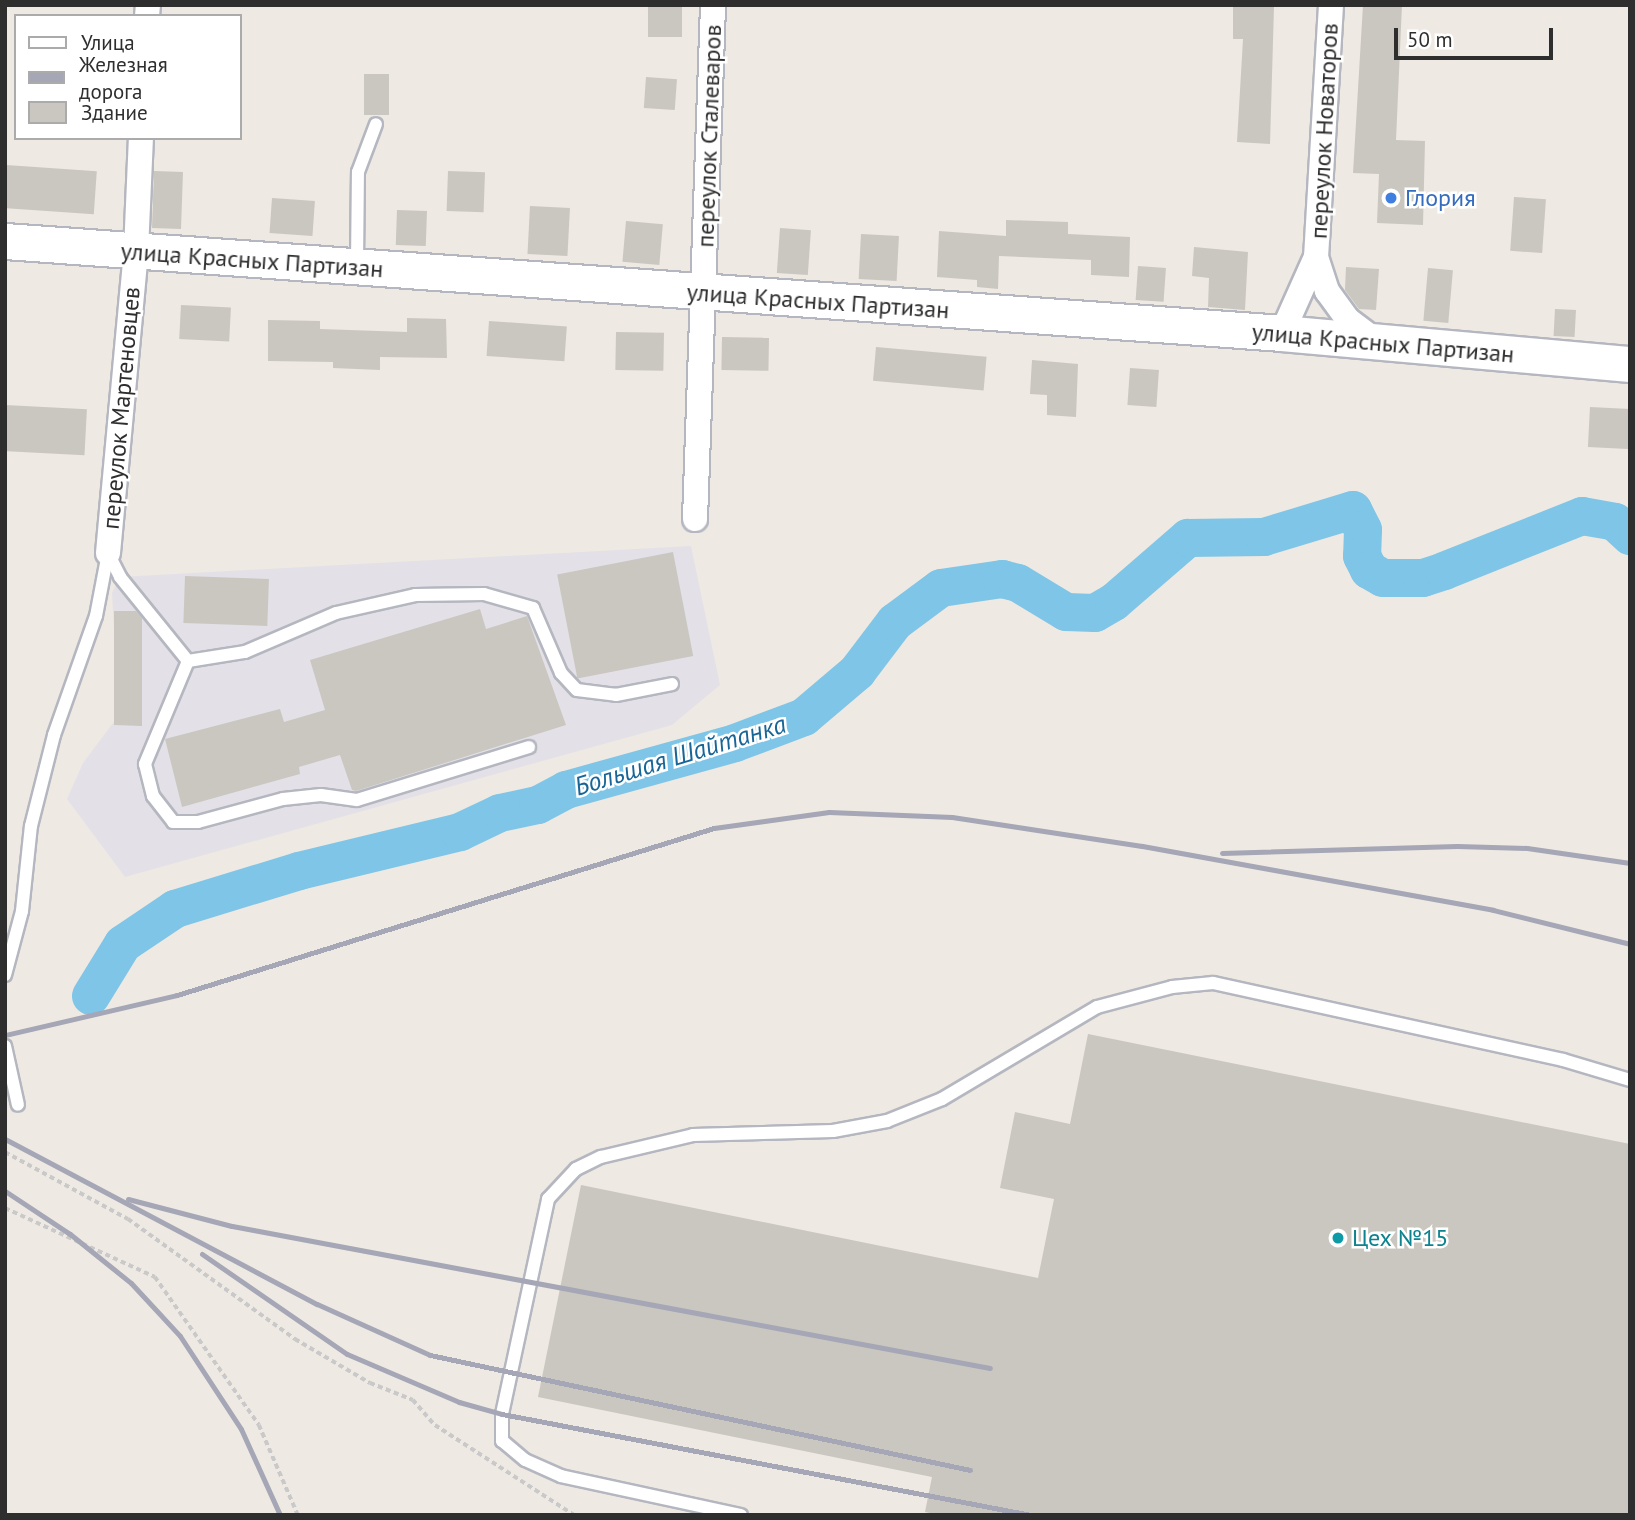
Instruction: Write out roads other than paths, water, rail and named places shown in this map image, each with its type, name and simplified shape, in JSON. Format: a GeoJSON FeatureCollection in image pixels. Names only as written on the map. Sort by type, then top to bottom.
{"type":"FeatureCollection","features":[{"type":"Feature","properties":{"kind":"street","name":"переулок Сталеваров"},"geometry":{"type":"LineString","coordinates":[[695,519],[713,5]]}},
{"type":"Feature","properties":{"kind":"street","name":"переулок Новаторов"},"geometry":{"type":"LineString","coordinates":[[1316,257],[1331,5]]}},
{"type":"Feature","properties":{"kind":"street","name":"переулок Мартеновцев"},"geometry":{"type":"LineString","coordinates":[[108,553],[136,251],[141,140]]}},
{"type":"Feature","properties":{"kind":"street","name":"улица Красных Партизан"},"geometry":{"type":"LineString","coordinates":[[5,242],[1282,333],[1630,364]]}},
{"type":"Feature","properties":{"kind":"street"},"geometry":{"type":"LineString","coordinates":[[1282,333],[1316,257]]}},
{"type":"Feature","properties":{"kind":"street"},"geometry":{"type":"LineString","coordinates":[[1316,257],[1326,291],[1347,319],[1377,342]]}},
{"type":"Feature","properties":{"kind":"lane"},"geometry":{"type":"LineString","coordinates":[[357,267],[358,172],[376,124]]}},
{"type":"Feature","properties":{"kind":"lane"},"geometry":{"type":"LineString","coordinates":[[108,553],[120,577],[188,661]]}},
{"type":"Feature","properties":{"kind":"lane"},"geometry":{"type":"LineString","coordinates":[[5,975],[22,911],[30,826],[54,735],[96,616],[108,553]]}},
{"type":"Feature","properties":{"kind":"lane"},"geometry":{"type":"LineString","coordinates":[[188,661],[245,652],[336,613],[415,594],[484,594],[533,608],[561,673],[576,690],[616,695],[672,684]]}},
{"type":"Feature","properties":{"kind":"lane"},"geometry":{"type":"LineString","coordinates":[[188,661],[145,764],[153,796],[173,822],[198,822],[282,799],[321,795],[357,800],[529,747]]}},
{"type":"Feature","properties":{"kind":"lane"},"geometry":{"type":"LineString","coordinates":[[741,1515],[561,1476],[525,1460],[502,1441],[502,1414],[548,1199],[576,1169],[601,1157],[694,1135],[833,1131],[887,1121],[942,1099],[1097,1007],[1172,987],[1213,983],[1563,1060],[1630,1080]]}},
{"type":"Feature","properties":{"kind":"lane"},"geometry":{"type":"LineString","coordinates":[[5,1046],[18,1105]]}},
{"type":"Feature","properties":{"kind":"waterway","name":"Большая Шайтанка"},"geometry":{"type":"LineString","coordinates":[[91,996],[123,944],[175,909],[299,871],[460,832],[500,813],[538,805],[566,790],[735,743],[804,717],[857,672],[895,622],[941,588],[1002,579],[1018,583],[1066,612],[1095,613],[1114,602],[1188,538],[1264,537],[1353,510],[1363,530],[1362,556],[1369,570],[1383,578],[1423,578],[1582,516],[1615,522],[1630,536]]}},
{"type":"Feature","properties":{"kind":"railway"},"geometry":{"type":"LineString","coordinates":[[5,1035],[177,995],[714,828],[829,812],[952,817],[1142,846],[1493,910],[1630,944]]}},
{"type":"Feature","properties":{"kind":"railway"},"geometry":{"type":"LineString","coordinates":[[1222,853],[1457,846],[1527,848],[1630,863]]}},
{"type":"Feature","properties":{"kind":"railway"},"geometry":{"type":"LineString","coordinates":[[5,1139],[317,1304],[430,1355],[970,1470]]}},
{"type":"Feature","properties":{"kind":"railway"},"geometry":{"type":"LineString","coordinates":[[5,1191],[70,1234],[131,1283],[180,1336],[241,1429],[280,1515]]}},
{"type":"Feature","properties":{"kind":"railway"},"geometry":{"type":"LineString","coordinates":[[128,1199],[232,1226],[990,1368]]}},
{"type":"Feature","properties":{"kind":"railway"},"geometry":{"type":"LineString","coordinates":[[202,1254],[347,1354],[459,1402],[502,1414],[1031,1515]]}},
{"type":"Feature","properties":{"kind":"place","name":"Глория"},"geometry":{"type":"Point","coordinates":[1391,198]}},
{"type":"Feature","properties":{"kind":"place","name":"Цех №15"},"geometry":{"type":"Point","coordinates":[1338,1238]}}]}
